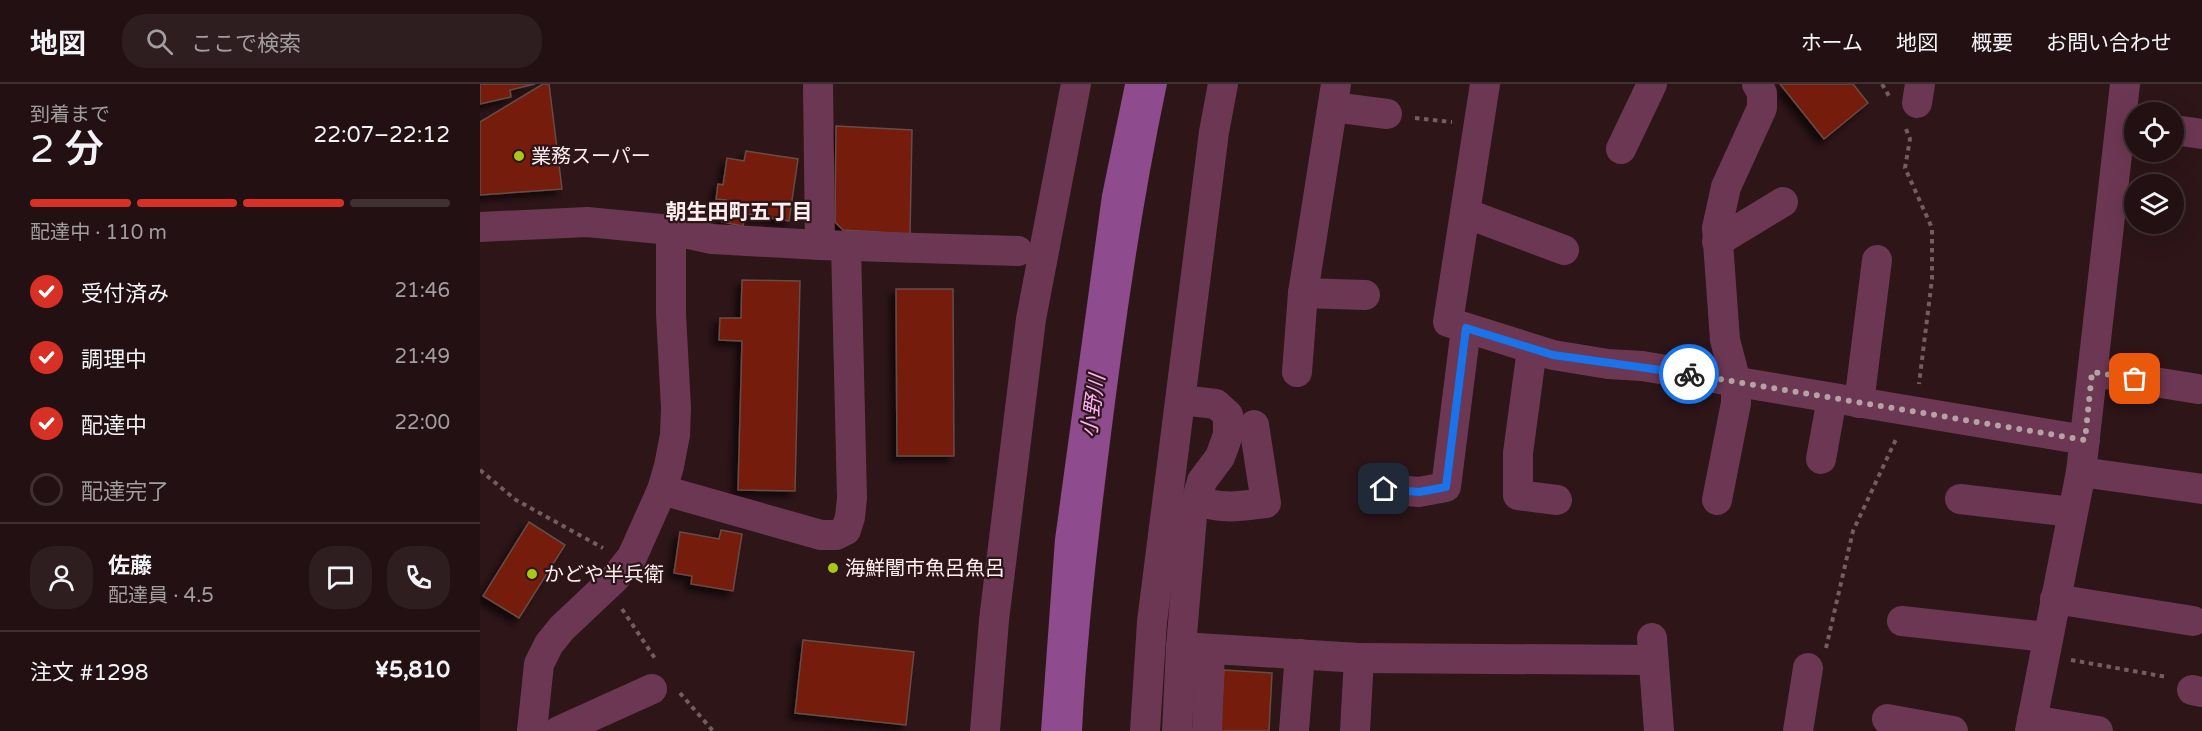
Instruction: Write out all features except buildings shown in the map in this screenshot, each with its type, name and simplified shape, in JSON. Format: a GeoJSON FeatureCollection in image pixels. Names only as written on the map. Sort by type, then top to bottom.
{"type":"FeatureCollection","features":[{"type":"Feature","properties":{"kind":"street"},"geometry":{"type":"LineString","coordinates":[[662,490],[821,535],[836,535],[846,530],[852,498],[833,246],[817,125],[818,84]]}},
{"type":"Feature","properties":{"kind":"street"},"geometry":{"type":"LineString","coordinates":[[985,731],[994,620],[1031,319],[1076,84]]}},
{"type":"Feature","properties":{"kind":"street"},"geometry":{"type":"LineString","coordinates":[[1145,731],[1152,622],[1214,132],[1223,84]]}},
{"type":"Feature","properties":{"kind":"street"},"geometry":{"type":"LineString","coordinates":[[1485,84],[1448,322],[1553,355],[1642,366],[2085,440]]}},
{"type":"Feature","properties":{"kind":"street"},"geometry":{"type":"LineString","coordinates":[[1621,149],[1652,84]]}},
{"type":"Feature","properties":{"kind":"street"},"geometry":{"type":"LineString","coordinates":[[1717,500],[1736,403],[1736,382],[1725,340],[1717,242],[1719,213],[1726,188],[1762,108],[1762,93],[1757,84]]}},
{"type":"Feature","properties":{"kind":"street"},"geometry":{"type":"LineString","coordinates":[[2125,84],[2126,102]]}},
{"type":"Feature","properties":{"kind":"street"},"geometry":{"type":"LineString","coordinates":[[1297,372],[1303,293],[1335,96],[1387,114]]}},
{"type":"Feature","properties":{"kind":"street"},"geometry":{"type":"LineString","coordinates":[[2184,131],[2202,134]]}},
{"type":"Feature","properties":{"kind":"street"},"geometry":{"type":"LineString","coordinates":[[2098,731],[2031,726],[2081,472],[2092,372],[2124,152]]}},
{"type":"Feature","properties":{"kind":"street"},"geometry":{"type":"LineString","coordinates":[[1717,242],[1783,202]]}},
{"type":"Feature","properties":{"kind":"street"},"geometry":{"type":"LineString","coordinates":[[1465,213],[1564,250]]}},
{"type":"Feature","properties":{"kind":"street"},"geometry":{"type":"LineString","coordinates":[[480,227],[587,222],[671,230],[712,239],[833,246],[1018,251]]}},
{"type":"Feature","properties":{"kind":"street"},"geometry":{"type":"LineString","coordinates":[[532,731],[539,664],[549,644],[562,628],[615,578],[628,561],[646,528],[669,466],[676,417],[671,314],[671,230]]}},
{"type":"Feature","properties":{"kind":"street"},"geometry":{"type":"LineString","coordinates":[[1821,459],[1845,400],[1876,260]]}},
{"type":"Feature","properties":{"kind":"street"},"geometry":{"type":"LineString","coordinates":[[1303,293],[1365,295]]}},
{"type":"Feature","properties":{"kind":"street"},"geometry":{"type":"LineString","coordinates":[[1384,489],[1419,492],[1446,487],[1466,328]]}},
{"type":"Feature","properties":{"kind":"street"},"geometry":{"type":"LineString","coordinates":[[1532,349],[1518,453],[1518,495],[1557,500]]}},
{"type":"Feature","properties":{"kind":"street"},"geometry":{"type":"LineString","coordinates":[[2092,372],[2198,389]]}},
{"type":"Feature","properties":{"kind":"street"},"geometry":{"type":"LineString","coordinates":[[1178,731],[1181,647],[1192,516],[1202,481],[1220,457],[1228,435],[1228,414],[1216,404],[1181,400]]}},
{"type":"Feature","properties":{"kind":"street"},"geometry":{"type":"LineString","coordinates":[[1197,500],[1210,506],[1224,508],[1266,503],[1254,425]]}},
{"type":"Feature","properties":{"kind":"street"},"geometry":{"type":"LineString","coordinates":[[2081,472],[2202,489]]}},
{"type":"Feature","properties":{"kind":"street"},"geometry":{"type":"LineString","coordinates":[[1960,499],[2072,512]]}},
{"type":"Feature","properties":{"kind":"street"},"geometry":{"type":"LineString","coordinates":[[2055,599],[2193,621]]}},
{"type":"Feature","properties":{"kind":"street"},"geometry":{"type":"LineString","coordinates":[[1902,621],[2046,646]]}},
{"type":"Feature","properties":{"kind":"street"},"geometry":{"type":"LineString","coordinates":[[1181,647],[1359,658],[1653,649],[1659,731]]}},
{"type":"Feature","properties":{"kind":"street"},"geometry":{"type":"LineString","coordinates":[[1207,731],[1210,649]]}},
{"type":"Feature","properties":{"kind":"street"},"geometry":{"type":"LineString","coordinates":[[1294,731],[1300,654]]}},
{"type":"Feature","properties":{"kind":"street"},"geometry":{"type":"LineString","coordinates":[[1355,731],[1359,658]]}},
{"type":"Feature","properties":{"kind":"street"},"geometry":{"type":"LineString","coordinates":[[1797,681],[1798,731]]}},
{"type":"Feature","properties":{"kind":"street"},"geometry":{"type":"LineString","coordinates":[[559,731],[652,689]]}},
{"type":"Feature","properties":{"kind":"street"},"geometry":{"type":"LineString","coordinates":[[1887,719],[1953,731]]}},
{"type":"Feature","properties":{"kind":"path"},"geometry":{"type":"LineString","coordinates":[[1387,114],[1478,126]]}},
{"type":"Feature","properties":{"kind":"path"},"geometry":{"type":"LineString","coordinates":[[480,470],[516,500],[628,561]]}},
{"type":"Feature","properties":{"kind":"path"},"geometry":{"type":"LineString","coordinates":[[2046,646],[2186,680],[2197,691]]}},
{"type":"Feature","properties":{"kind":"water","name":"小野川"},"geometry":{"type":"Polygon","coordinates":[[[1125,84],[1167,84],[1142,217],[1116,397],[1093,587],[1082,731],[1041,731],[1055,539],[1102,195],[1125,84]]]}},
{"type":"Feature","properties":{"kind":"way so far"},"geometry":{"type":"LineString","coordinates":[[1689,374],[2085,440],[2092,372],[2135,379]]}},
{"type":"Feature","properties":{"kind":"place","name":"業務スーパー"},"geometry":{"type":"Point","coordinates":[519,156]}},
{"type":"Feature","properties":{"kind":"place","name":"海鮮闇市魚呂魚呂"},"geometry":{"type":"Point","coordinates":[833,568]}},
{"type":"Feature","properties":{"kind":"place","name":"かどや半兵衛"},"geometry":{"type":"Point","coordinates":[532,574]}},
{"type":"Feature","properties":{"kind":"district","name":"朝生田町五丁目"},"geometry":{"type":"Point","coordinates":[739,212]}},
{"type":"Feature","properties":{"kind":"route"},"geometry":{"type":"LineString","coordinates":[[1384,489],[1419,492],[1446,487],[1466,328],[1553,355],[1689,374]]}}]}
